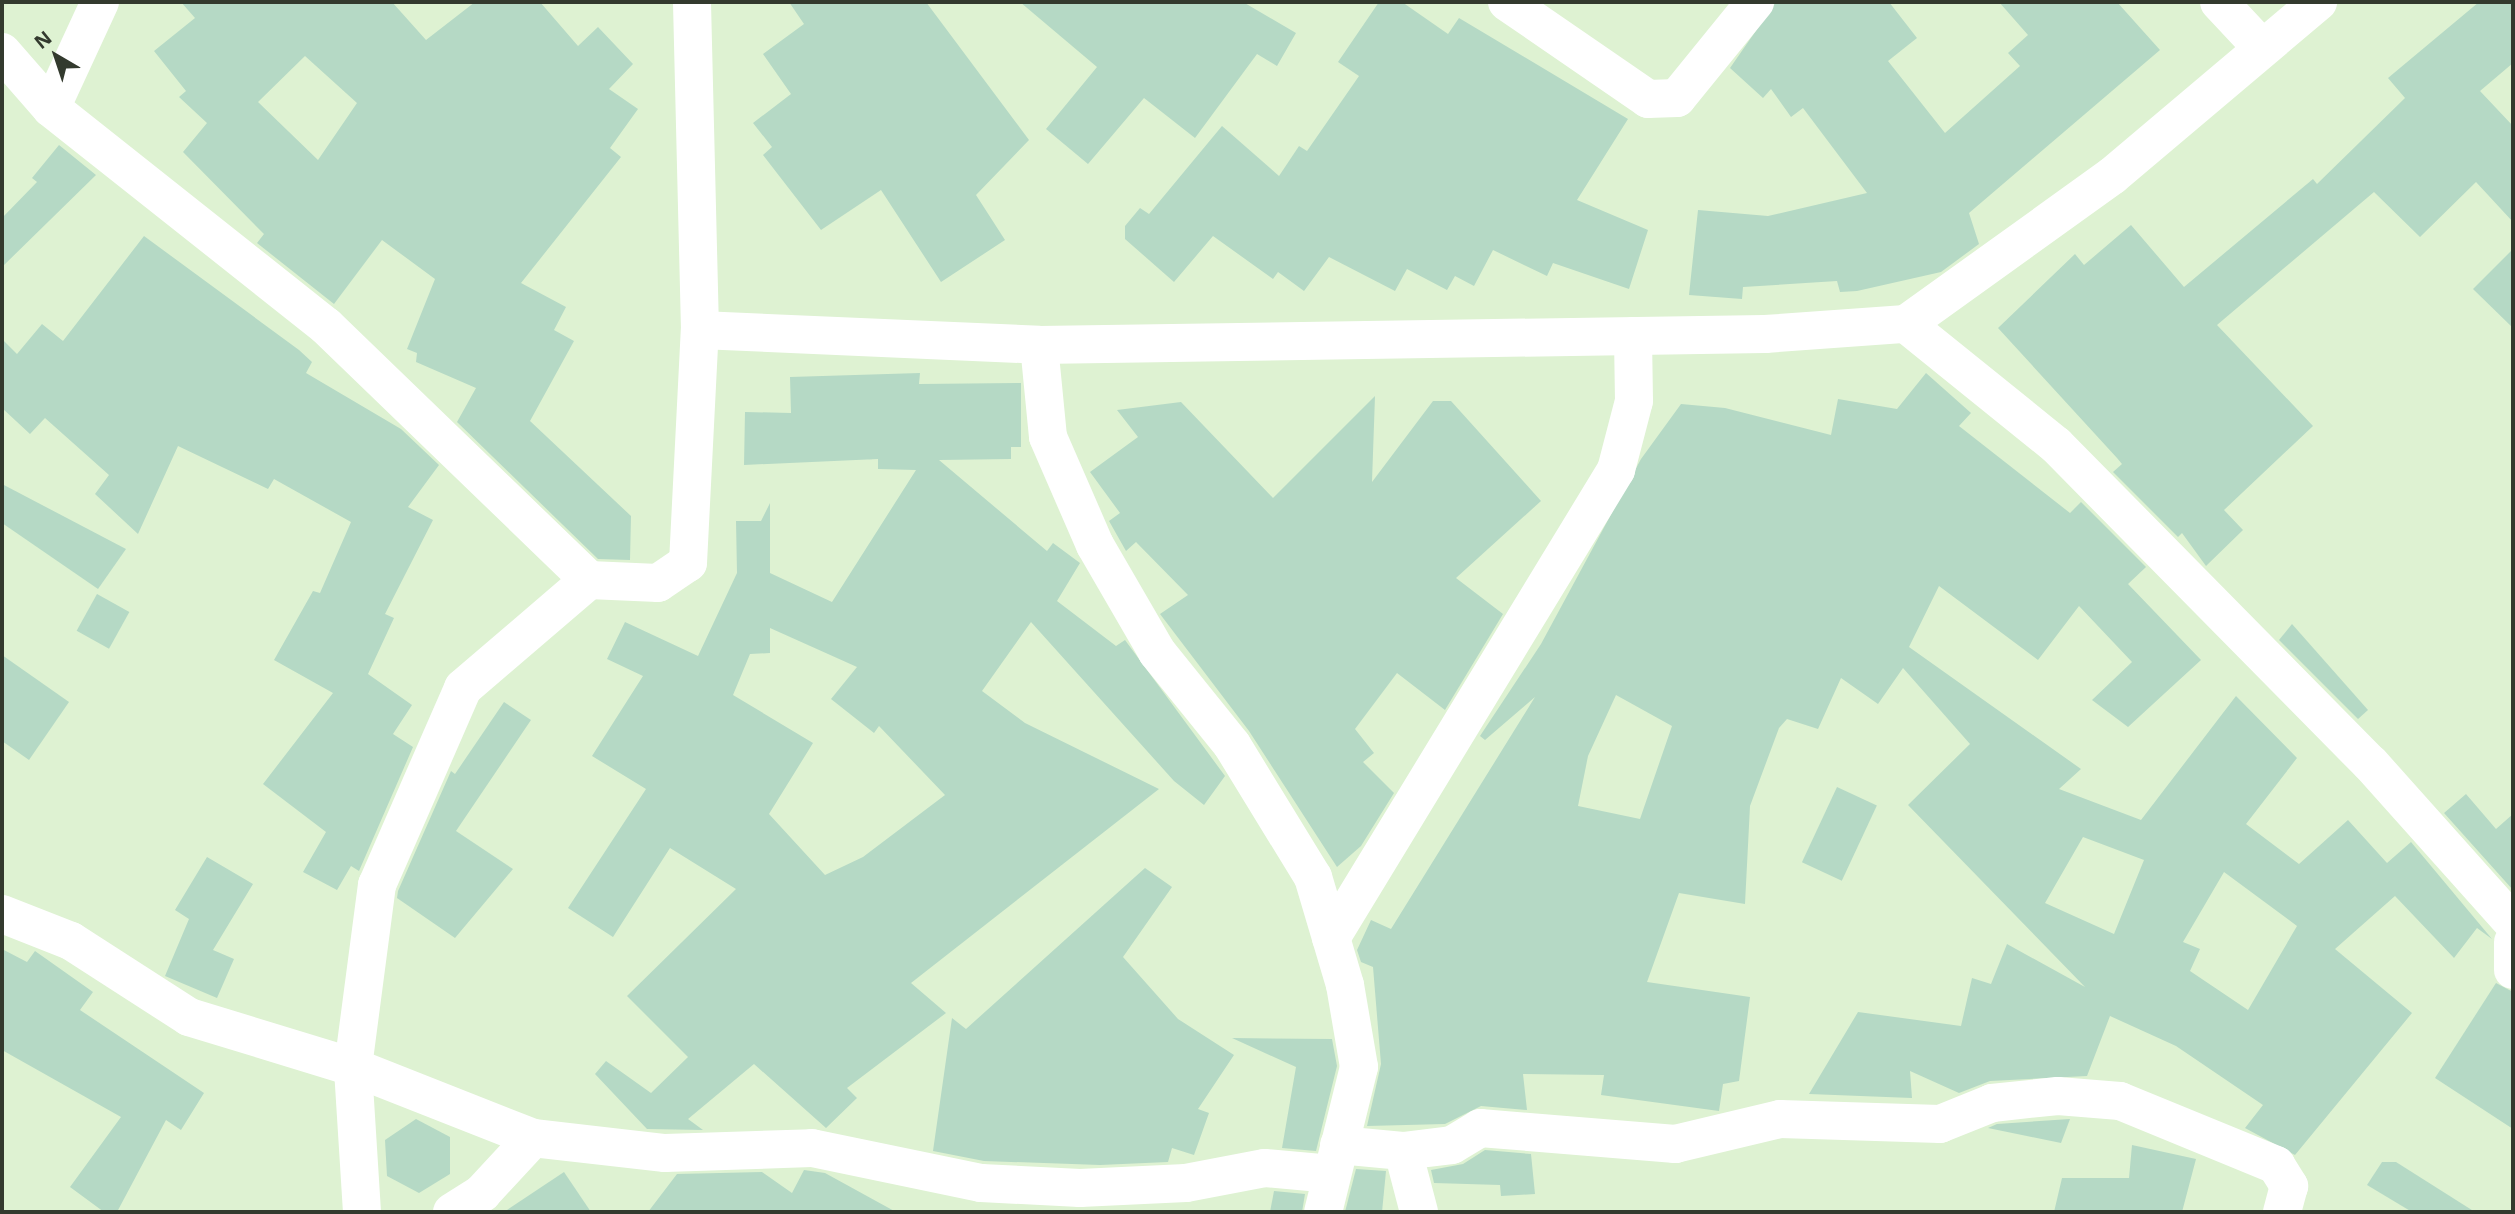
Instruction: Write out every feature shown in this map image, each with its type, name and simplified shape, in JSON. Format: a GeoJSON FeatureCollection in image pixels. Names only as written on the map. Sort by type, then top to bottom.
{"type":"FeatureCollection","features":[{"type":"Feature","properties":{"kind":"street"},"geometry":{"type":"LineString","coordinates":[[51,108],[100,2]]}},
{"type":"Feature","properties":{"kind":"street"},"geometry":{"type":"LineString","coordinates":[[2,52],[51,108],[326,326],[589,580],[658,583],[688,562],[700,330],[692,2]]}},
{"type":"Feature","properties":{"kind":"street"},"geometry":{"type":"LineString","coordinates":[[1507,2],[1648,99],[1677,98],[1755,2]]}},
{"type":"Feature","properties":{"kind":"street"},"geometry":{"type":"LineString","coordinates":[[2219,2],[2262,48]]}},
{"type":"Feature","properties":{"kind":"street"},"geometry":{"type":"LineString","coordinates":[[700,330],[1039,345],[1633,336],[1906,324],[2112,176],[2318,2]]}},
{"type":"Feature","properties":{"kind":"street"},"geometry":{"type":"LineString","coordinates":[[1906,324],[2056,445],[2370,763],[2513,923]]}},
{"type":"Feature","properties":{"kind":"street"},"geometry":{"type":"LineString","coordinates":[[1331,938],[1616,470],[1634,401],[1633,336]]}},
{"type":"Feature","properties":{"kind":"street"},"geometry":{"type":"LineString","coordinates":[[1039,345],[1048,437],[1095,545],[1157,652],[1232,745],[1283,821],[1312,877],[1331,938],[1359,1067],[1323,1212]]}},
{"type":"Feature","properties":{"kind":"street"},"geometry":{"type":"LineString","coordinates":[[362,1212],[353,1066],[377,885],[463,688],[589,580]]}},
{"type":"Feature","properties":{"kind":"street"},"geometry":{"type":"LineString","coordinates":[[2,914],[71,942],[189,1017],[353,1066],[533,1138],[665,1153],[812,1148],[981,1183],[1080,1188],[1186,1183],[1265,1168],[1452,1144],[1480,1128],[1675,1144],[1780,1119],[1940,1124],[1992,1103],[2058,1096],[2120,1101],[2276,1166],[2289,1186],[2282,1212]]}},
{"type":"Feature","properties":{"kind":"street"},"geometry":{"type":"LineString","coordinates":[[2513,942],[2513,970]]}},
{"type":"Feature","properties":{"kind":"street"},"geometry":{"type":"LineString","coordinates":[[452,1212],[482,1193],[533,1138]]}},
{"type":"Feature","properties":{"kind":"street"},"geometry":{"type":"LineString","coordinates":[[1403,1151],[1419,1212]]}},
{"type":"Feature","properties":{"kind":"building"},"geometry":{"type":"Polygon","coordinates":[[[181,2],[392,2],[426,40],[475,2],[540,2],[578,46],[598,27],[633,64],[609,89],[638,109],[610,148],[621,157],[521,283],[566,307],[554,330],[574,341],[530,421],[631,516],[630,560],[598,559],[457,422],[476,388],[416,362],[417,353],[407,349],[435,279],[382,240],[334,304],[257,243],[264,234],[183,152],[207,123],[179,97],[186,91],[154,51],[195,18],[181,2]],[[305,56],[258,102],[318,160],[357,103],[305,56]]]}},
{"type":"Feature","properties":{"kind":"building"},"geometry":{"type":"Polygon","coordinates":[[[789,2],[926,2],[1029,140],[976,195],[1005,240],[941,282],[881,190],[821,230],[763,155],[772,147],[753,123],[791,94],[763,54],[804,24],[789,2]]]}},
{"type":"Feature","properties":{"kind":"building"},"geometry":{"type":"Polygon","coordinates":[[[1020,2],[1243,2],[1296,33],[1277,66],[1257,54],[1195,138],[1144,98],[1088,164],[1046,129],[1097,67],[1020,2]]]}},
{"type":"Feature","properties":{"kind":"building"},"geometry":{"type":"Polygon","coordinates":[[[1379,2],[1402,2],[1448,34],[1459,18],[1628,119],[1577,200],[1648,230],[1629,289],[1553,263],[1547,276],[1493,250],[1474,286],[1455,276],[1447,290],[1407,269],[1395,291],[1329,257],[1304,291],[1278,272],[1273,279],[1213,236],[1174,282],[1125,239],[1125,226],[1140,208],[1149,214],[1222,126],[1279,176],[1299,146],[1307,151],[1359,76],[1338,62],[1379,2]]]}},
{"type":"Feature","properties":{"kind":"building"},"geometry":{"type":"Polygon","coordinates":[[[1776,2],[1889,2],[1917,38],[1888,61],[1945,133],[2020,66],[2008,53],[2028,35],[1999,2],[2117,2],[2160,50],[1969,213],[1979,244],[1941,272],[1857,291],[1840,292],[1837,281],[1743,287],[1742,299],[1689,295],[1698,210],[1768,216],[1867,193],[1803,108],[1791,117],[1771,89],[1763,98],[1730,68],[1776,2]]]}},
{"type":"Feature","properties":{"kind":"building"},"geometry":{"type":"Polygon","coordinates":[[[2479,2],[2513,2],[2513,63],[2480,91],[2513,126],[2513,222],[2476,182],[2420,237],[2374,192],[2217,325],[2313,426],[2224,510],[2243,530],[2206,566],[2182,533],[2178,537],[2113,472],[2122,464],[1998,328],[2075,254],[2084,265],[2131,225],[2184,287],[2313,179],[2317,184],[2405,98],[2388,78],[2479,2]]]}},
{"type":"Feature","properties":{"kind":"building"},"geometry":{"type":"Polygon","coordinates":[[[59,145],[96,175],[2,267],[2,218],[37,182],[32,178],[59,145]]]}},
{"type":"Feature","properties":{"kind":"building"},"geometry":{"type":"Polygon","coordinates":[[[144,236],[299,350],[312,362],[306,373],[401,429],[439,465],[408,507],[433,520],[385,614],[394,618],[368,674],[412,705],[393,734],[413,747],[359,871],[351,866],[337,890],[303,872],[326,832],[263,784],[333,693],[274,660],[313,591],[320,593],[351,522],[274,479],[268,489],[178,446],[138,534],[95,494],[109,475],[45,418],[30,434],[2,408],[2,339],[17,354],[42,324],[63,341],[144,236]]]}},
{"type":"Feature","properties":{"kind":"building"},"geometry":{"type":"Polygon","coordinates":[[[2513,249],[2513,328],[2473,289],[2513,249]]]}},
{"type":"Feature","properties":{"kind":"building"},"geometry":{"type":"Polygon","coordinates":[[[920,373],[919,384],[1021,383],[1021,447],[1011,447],[1011,459],[939,460],[1047,551],[1053,543],[1080,563],[1057,601],[1116,646],[1125,640],[1225,776],[1204,805],[1174,781],[1031,622],[982,691],[1025,723],[1159,789],[911,983],[946,1013],[847,1088],[857,1098],[826,1128],[754,1064],[688,1119],[703,1130],[647,1129],[595,1074],[606,1061],[651,1093],[688,1057],[627,996],[736,889],[670,848],[613,937],[568,908],[646,789],[592,756],[643,676],[607,659],[625,622],[698,656],[737,573],[736,521],[761,521],[770,503],[770,573],[832,602],[916,470],[878,469],[878,459],[744,465],[745,412],[791,413],[790,377],[920,373]],[[770,628],[770,653],[750,654],[733,695],[813,743],[769,814],[825,875],[863,857],[945,795],[879,726],[874,733],[831,699],[857,667],[770,628]]]}},
{"type":"Feature","properties":{"kind":"building"},"geometry":{"type":"Polygon","coordinates":[[[1926,373],[1971,413],[1959,426],[2070,513],[2081,502],[2146,567],[2128,584],[2201,660],[2128,727],[2092,700],[2132,662],[2079,606],[2038,660],[1939,586],[1909,647],[2081,769],[2059,789],[2141,820],[2236,696],[2297,758],[2246,824],[2299,864],[2348,820],[2387,863],[2411,842],[2492,939],[2477,928],[2454,958],[2395,896],[2335,949],[2412,1013],[2295,1155],[2245,1128],[2263,1105],[2176,1046],[2110,1016],[2087,1076],[1990,1081],[1959,1093],[1910,1071],[1912,1098],[1809,1094],[1858,1012],[1961,1026],[1972,978],[1991,984],[2007,944],[2085,987],[1908,805],[1970,744],[1903,668],[1878,704],[1841,678],[1818,729],[1787,719],[1779,728],[1750,806],[1745,904],[1679,893],[1647,982],[1750,997],[1739,1081],[1723,1084],[1719,1111],[1601,1095],[1604,1075],[1523,1074],[1527,1110],[1481,1106],[1445,1124],[1367,1126],[1381,1064],[1373,967],[1361,962],[1357,950],[1371,920],[1391,929],[1535,697],[1485,740],[1480,736],[1541,644],[1641,459],[1681,404],[1725,408],[1831,435],[1838,399],[1897,409],[1926,373]],[[1616,695],[1588,756],[1578,806],[1640,819],[1672,726],[1616,695]],[[2083,837],[2045,903],[2114,934],[2144,860],[2083,837]],[[2224,872],[2183,942],[2200,949],[2190,971],[2248,1010],[2297,926],[2224,872]]]}},
{"type":"Feature","properties":{"kind":"building"},"geometry":{"type":"Polygon","coordinates":[[[1375,396],[1372,482],[1433,401],[1451,401],[1541,501],[1456,578],[1503,614],[1445,710],[1397,673],[1355,729],[1374,753],[1363,762],[1394,793],[1361,846],[1337,867],[1249,731],[1160,614],[1188,595],[1136,542],[1126,551],[1109,521],[1120,513],[1090,472],[1138,437],[1117,410],[1181,402],[1273,498],[1375,396]]]}},
{"type":"Feature","properties":{"kind":"building"},"geometry":{"type":"Polygon","coordinates":[[[2,484],[126,549],[98,589],[2,523],[2,484]]]}},
{"type":"Feature","properties":{"kind":"building"},"geometry":{"type":"Polygon","coordinates":[[[97,594],[129,612],[109,649],[77,631],[97,594]]]}},
{"type":"Feature","properties":{"kind":"building"},"geometry":{"type":"Polygon","coordinates":[[[2292,624],[2368,710],[2358,719],[2279,640],[2292,624]]]}},
{"type":"Feature","properties":{"kind":"building"},"geometry":{"type":"Polygon","coordinates":[[[2,655],[69,702],[29,760],[2,741],[2,655]]]}},
{"type":"Feature","properties":{"kind":"building"},"geometry":{"type":"Polygon","coordinates":[[[504,702],[531,720],[456,831],[513,869],[455,938],[397,898],[398,891],[451,771],[455,774],[504,702]]]}},
{"type":"Feature","properties":{"kind":"building"},"geometry":{"type":"Polygon","coordinates":[[[1837,787],[1877,806],[1842,881],[1802,862],[1837,787]]]}},
{"type":"Feature","properties":{"kind":"building"},"geometry":{"type":"Polygon","coordinates":[[[2466,794],[2496,829],[2513,814],[2513,890],[2444,813],[2466,794]]]}},
{"type":"Feature","properties":{"kind":"building"},"geometry":{"type":"Polygon","coordinates":[[[207,857],[253,884],[213,950],[234,959],[217,998],[165,976],[189,919],[175,910],[207,857]]]}},
{"type":"Feature","properties":{"kind":"building"},"geometry":{"type":"Polygon","coordinates":[[[1145,868],[1172,887],[1123,957],[1178,1019],[1234,1055],[1198,1109],[1209,1113],[1194,1155],[1172,1148],[1168,1162],[1100,1165],[984,1161],[933,1151],[952,1018],[966,1029],[1145,868]]]}},
{"type":"Feature","properties":{"kind":"building"},"geometry":{"type":"Polygon","coordinates":[[[2,949],[27,962],[35,951],[93,992],[80,1010],[204,1093],[181,1130],[166,1120],[117,1212],[104,1212],[70,1187],[121,1117],[2,1050],[2,949]]]}},
{"type":"Feature","properties":{"kind":"building"},"geometry":{"type":"Polygon","coordinates":[[[2496,983],[2513,992],[2513,1129],[2435,1078],[2496,983]]]}},
{"type":"Feature","properties":{"kind":"building"},"geometry":{"type":"Polygon","coordinates":[[[1232,1038],[1332,1039],[1337,1066],[1316,1151],[1282,1148],[1296,1067],[1232,1038]]]}},
{"type":"Feature","properties":{"kind":"building"},"geometry":{"type":"Polygon","coordinates":[[[416,1119],[450,1137],[450,1174],[419,1193],[387,1176],[385,1140],[416,1119]]]}},
{"type":"Feature","properties":{"kind":"building"},"geometry":{"type":"Polygon","coordinates":[[[2070,1119],[2061,1143],[1988,1128],[1997,1124],[2070,1119]]]}},
{"type":"Feature","properties":{"kind":"building"},"geometry":{"type":"Polygon","coordinates":[[[2132,1145],[2196,1159],[2182,1212],[2054,1212],[2062,1178],[2129,1178],[2132,1145]]]}},
{"type":"Feature","properties":{"kind":"building"},"geometry":{"type":"Polygon","coordinates":[[[1485,1150],[1531,1154],[1535,1194],[1501,1196],[1500,1185],[1434,1183],[1431,1170],[1463,1164],[1485,1150]]]}},
{"type":"Feature","properties":{"kind":"building"},"geometry":{"type":"Polygon","coordinates":[[[2382,1162],[2396,1162],[2475,1212],[2412,1212],[2367,1185],[2382,1162]]]}},
{"type":"Feature","properties":{"kind":"building"},"geometry":{"type":"Polygon","coordinates":[[[1356,1169],[1386,1171],[1382,1212],[1345,1212],[1356,1169]]]}},
{"type":"Feature","properties":{"kind":"building"},"geometry":{"type":"Polygon","coordinates":[[[804,1170],[825,1173],[896,1212],[648,1212],[677,1174],[762,1172],[792,1193],[804,1170]]]}},
{"type":"Feature","properties":{"kind":"building"},"geometry":{"type":"Polygon","coordinates":[[[564,1172],[591,1212],[504,1212],[564,1172]]]}},
{"type":"Feature","properties":{"kind":"building"},"geometry":{"type":"Polygon","coordinates":[[[1274,1191],[1305,1194],[1302,1212],[1270,1212],[1274,1191]]]}}]}
